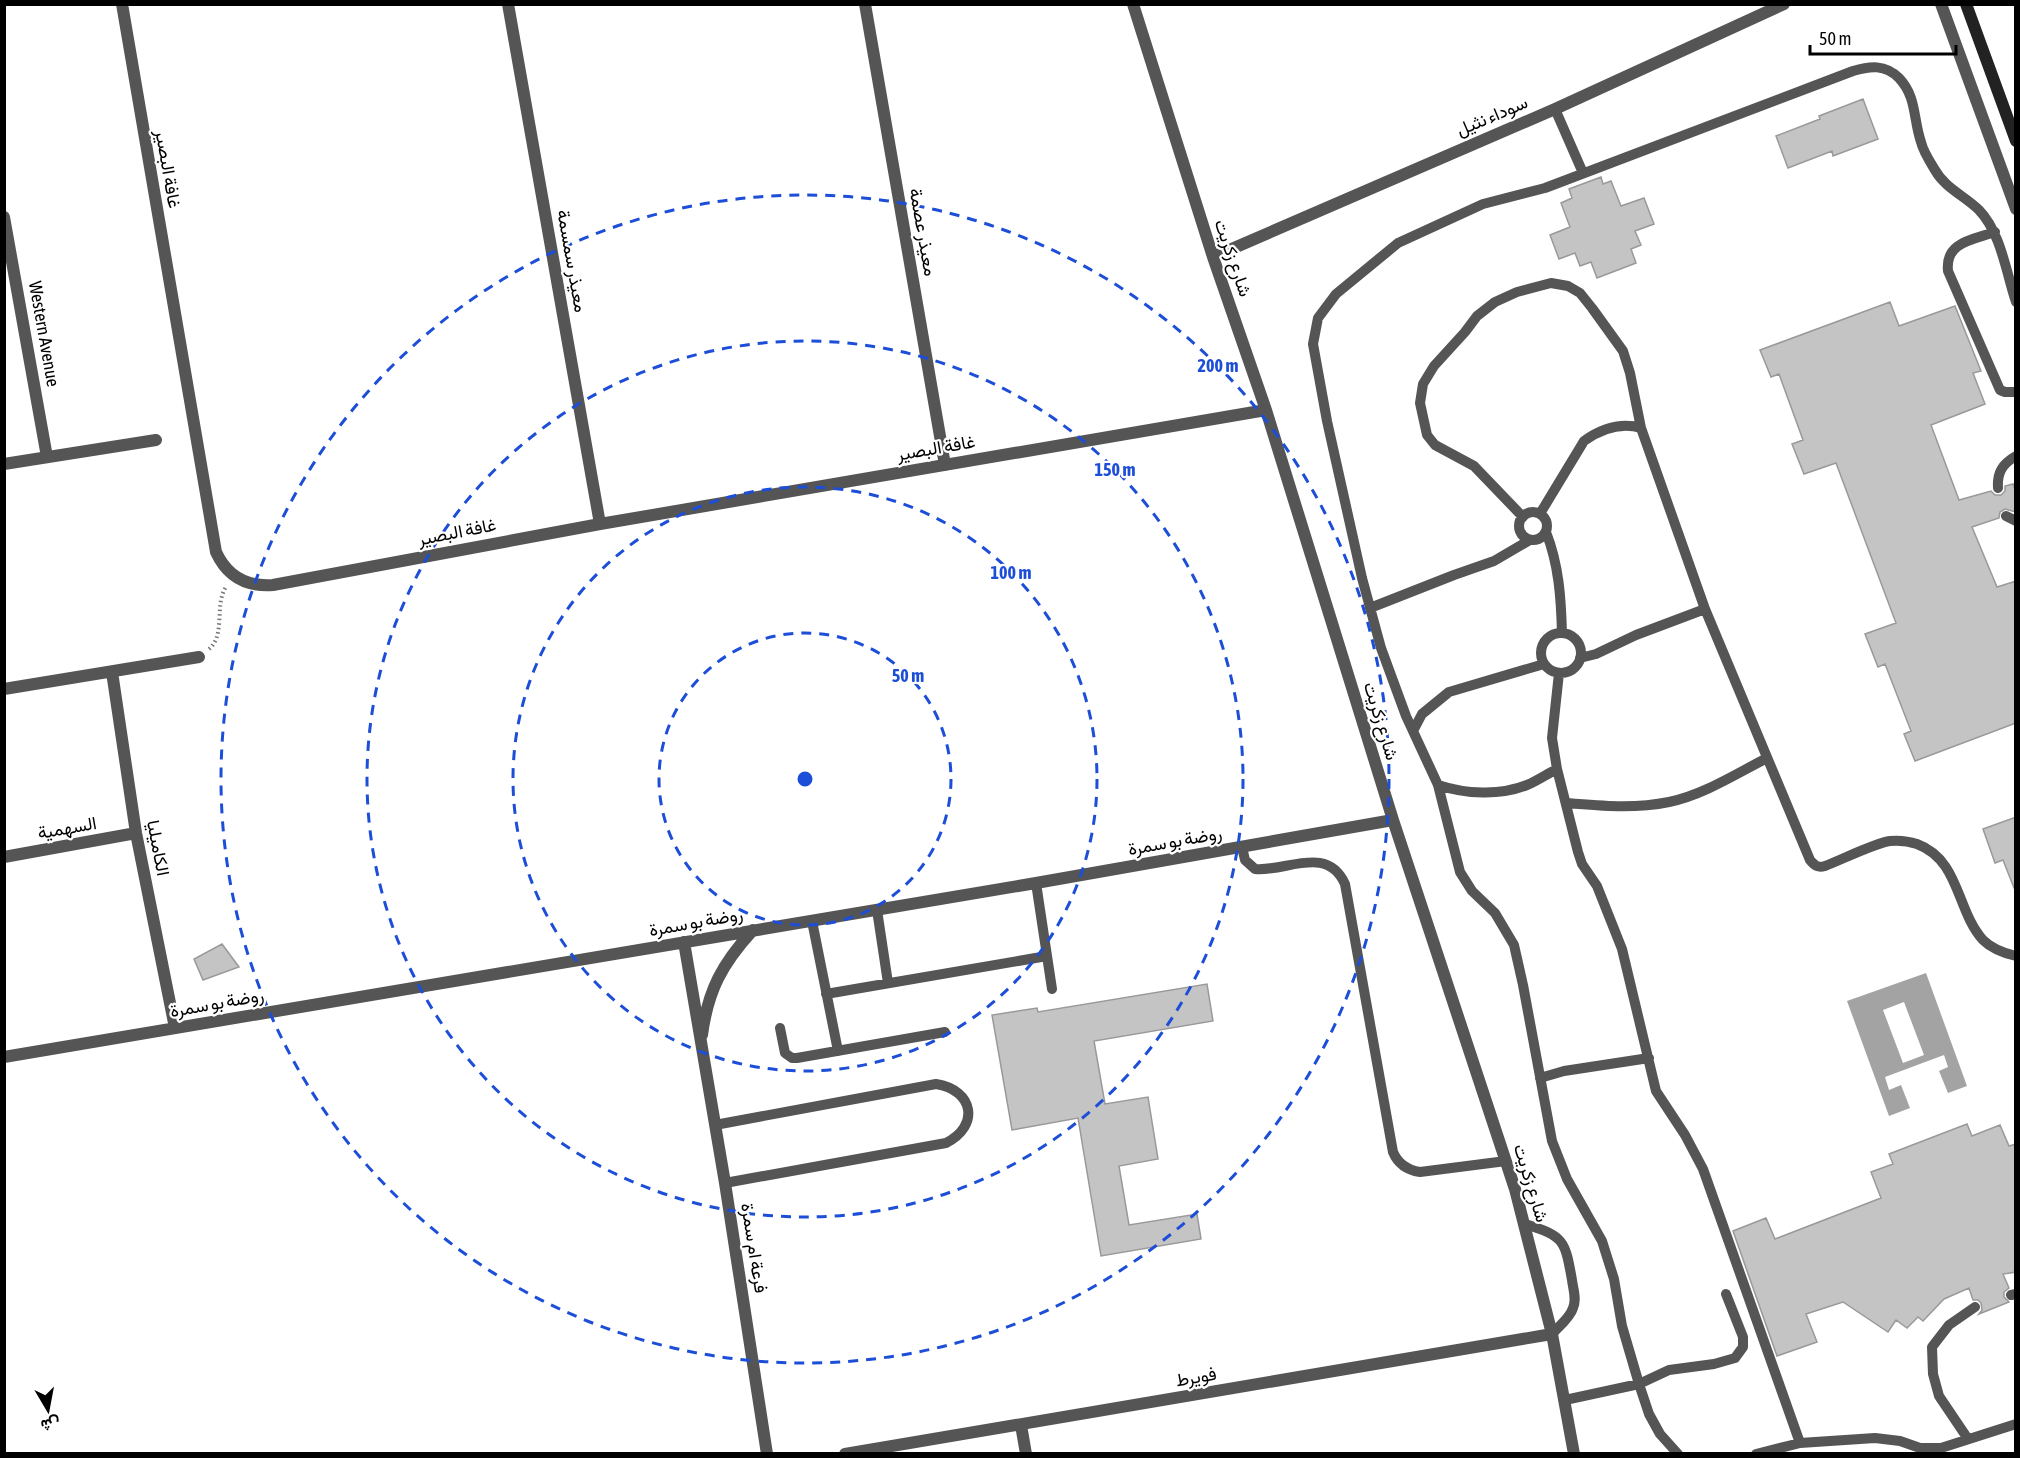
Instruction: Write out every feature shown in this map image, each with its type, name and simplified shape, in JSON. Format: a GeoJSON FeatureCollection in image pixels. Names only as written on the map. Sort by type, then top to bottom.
{"type":"FeatureCollection","features":[{"type":"Feature","properties":{"kind":"main road"},"geometry":{"type":"LineString","coordinates":[[1966,4],[2016,141]]}},
{"type":"Feature","properties":{"kind":"street","name":"غافة البصير"},"geometry":{"type":"LineString","coordinates":[[122,4],[213,540],[221,563],[235,577],[249,584],[273,585],[600,524],[1266,410]]}},
{"type":"Feature","properties":{"kind":"street","name":"معيذر سمسمة"},"geometry":{"type":"LineString","coordinates":[[508,4],[600,524]]}},
{"type":"Feature","properties":{"kind":"street","name":"معيذر عصمة"},"geometry":{"type":"LineString","coordinates":[[865,4],[945,465]]}},
{"type":"Feature","properties":{"kind":"street","name":"شارع زكريت"},"geometry":{"type":"LineString","coordinates":[[1133,4],[1213,257],[1266,410],[1394,820],[1506,1161],[1525,1224],[1552,1334],[1574,1454]]}},
{"type":"Feature","properties":{"kind":"street","name":"سوداء نثيل"},"geometry":{"type":"LineString","coordinates":[[1213,257],[1555,109],[1784,4]]}},
{"type":"Feature","properties":{"kind":"street"},"geometry":{"type":"LineString","coordinates":[[1941,4],[2016,209]]}},
{"type":"Feature","properties":{"kind":"street","name":"Western Avenue"},"geometry":{"type":"LineString","coordinates":[[4,217],[47,457]]}},
{"type":"Feature","properties":{"kind":"street"},"geometry":{"type":"LineString","coordinates":[[4,464],[156,440]]}},
{"type":"Feature","properties":{"kind":"street"},"geometry":{"type":"LineString","coordinates":[[4,689],[199,657]]}},
{"type":"Feature","properties":{"kind":"street","name":"الكاميليا"},"geometry":{"type":"LineString","coordinates":[[112,672],[136,833],[175,1028]]}},
{"type":"Feature","properties":{"kind":"street","name":"روضة بو سمرة"},"geometry":{"type":"LineString","coordinates":[[4,1057],[1036,883],[1394,820]]}},
{"type":"Feature","properties":{"kind":"street","name":"السهمية"},"geometry":{"type":"LineString","coordinates":[[4,857],[136,833]]}},
{"type":"Feature","properties":{"kind":"street","name":"فرعة ام سمرة"},"geometry":{"type":"LineString","coordinates":[[701,1048],[705,1015],[715,983],[731,954],[753,930]]}},
{"type":"Feature","properties":{"kind":"street","name":"فرعة ام سمرة"},"geometry":{"type":"LineString","coordinates":[[684,942],[725,1183],[767,1454]]}},
{"type":"Feature","properties":{"kind":"street","name":"فويرط"},"geometry":{"type":"LineString","coordinates":[[845,1454],[1552,1334]]}},
{"type":"Feature","properties":{"kind":"street"},"geometry":{"type":"LineString","coordinates":[[1020,1425],[1026,1454]]}},
{"type":"Feature","properties":{"kind":"lane"},"geometry":{"type":"LineString","coordinates":[[1678,1454],[1660,1434],[1650,1414],[1622,1326],[1614,1279],[1602,1241],[1567,1179],[1552,1141],[1524,985],[1514,945],[1495,913],[1472,891],[1460,872],[1438,785],[1413,731],[1381,648],[1327,421],[1313,344],[1318,318],[1336,294],[1398,243],[1484,204],[1545,188],[1853,71],[1872,66],[1889,69],[1900,79],[1913,101],[1921,142],[1935,172],[1979,210],[1995,232],[2016,302]]}},
{"type":"Feature","properties":{"kind":"lane"},"geometry":{"type":"LineString","coordinates":[[1555,109],[1583,173]]}},
{"type":"Feature","properties":{"kind":"lane"},"geometry":{"type":"LineString","coordinates":[[1995,232],[1959,245],[1951,251],[1947,261],[1948,271],[2000,390],[2016,392]]}},
{"type":"Feature","properties":{"kind":"lane"},"geometry":{"type":"LineString","coordinates":[[1523,517],[1474,466],[1434,445],[1427,435],[1420,403],[1423,384],[1434,366],[1477,316],[1495,302],[1517,292],[1551,283],[1568,286],[1580,293],[1623,351],[1630,373],[1641,428],[1705,609],[1810,860],[1819,867],[1826,866],[1888,841],[1906,840],[1922,846],[1936,853],[1950,870],[1971,923],[1984,941],[2000,952],[2016,956]]}},
{"type":"Feature","properties":{"kind":"lane"},"geometry":{"type":"LineString","coordinates":[[1541,512],[1584,441],[1611,427],[1629,424],[1641,428]]}},
{"type":"Feature","properties":{"kind":"lane"},"geometry":{"type":"LineString","coordinates":[[1998,488],[1997,477],[2003,466],[2016,456]]}},
{"type":"Feature","properties":{"kind":"lane"},"geometry":{"type":"LineString","coordinates":[[1530,540],[1524,537],[1520,530],[1520,522],[1523,517],[1532,512],[1541,512]]}},
{"type":"Feature","properties":{"kind":"lane"},"geometry":{"type":"LineString","coordinates":[[1541,512],[1547,520],[1546,532],[1554,551],[1560,578],[1562,633]]}},
{"type":"Feature","properties":{"kind":"lane"},"geometry":{"type":"LineString","coordinates":[[1370,608],[1454,574],[1494,561],[1530,540],[1538,539],[1546,532]]}},
{"type":"Feature","properties":{"kind":"lane"},"geometry":{"type":"LineString","coordinates":[[1580,658],[1596,654],[1636,635],[1705,609]]}},
{"type":"Feature","properties":{"kind":"lane"},"geometry":{"type":"LineString","coordinates":[[1553,634],[1570,635],[1577,642],[1580,658],[1568,671],[1559,673],[1544,664],[1541,656],[1542,647],[1546,639],[1553,634]]}},
{"type":"Feature","properties":{"kind":"lane"},"geometry":{"type":"LineString","coordinates":[[1413,731],[1422,714],[1449,692],[1544,664]]}},
{"type":"Feature","properties":{"kind":"lane"},"geometry":{"type":"LineString","coordinates":[[1559,673],[1552,738],[1557,769],[1582,864],[1597,886],[1622,949],[1656,1091],[1685,1135],[1703,1169],[1800,1443]]}},
{"type":"Feature","properties":{"kind":"lane"},"geometry":{"type":"LineString","coordinates":[[1566,803],[1629,807],[1670,802],[1704,790],[1767,758]]}},
{"type":"Feature","properties":{"kind":"lane"},"geometry":{"type":"LineString","coordinates":[[1438,785],[1451,790],[1496,793],[1527,785],[1557,769]]}},
{"type":"Feature","properties":{"kind":"lane"},"geometry":{"type":"LineString","coordinates":[[1242,847],[1245,860],[1255,869],[1314,861],[1331,867],[1342,877],[1393,1152],[1396,1158],[1406,1168],[1420,1172],[1506,1161]]}},
{"type":"Feature","properties":{"kind":"lane"},"geometry":{"type":"LineString","coordinates":[[1036,883],[1052,989]]}},
{"type":"Feature","properties":{"kind":"lane"},"geometry":{"type":"LineString","coordinates":[[877,910],[888,983]]}},
{"type":"Feature","properties":{"kind":"lane"},"geometry":{"type":"LineString","coordinates":[[812,921],[838,1051]]}},
{"type":"Feature","properties":{"kind":"lane"},"geometry":{"type":"LineString","coordinates":[[826,994],[1047,956]]}},
{"type":"Feature","properties":{"kind":"lane"},"geometry":{"type":"LineString","coordinates":[[780,1028],[785,1053],[792,1058],[945,1032]]}},
{"type":"Feature","properties":{"kind":"lane"},"geometry":{"type":"LineString","coordinates":[[1540,1077],[1581,1068],[1649,1058]]}},
{"type":"Feature","properties":{"kind":"lane"},"geometry":{"type":"LineString","coordinates":[[715,1125],[936,1084],[949,1086],[960,1092],[967,1103],[969,1116],[965,1128],[957,1138],[946,1143],[725,1183]]}},
{"type":"Feature","properties":{"kind":"lane"},"geometry":{"type":"LineString","coordinates":[[1525,1224],[1558,1237],[1567,1253],[1574,1305],[1570,1315],[1552,1334]]}},
{"type":"Feature","properties":{"kind":"lane"},"geometry":{"type":"LineString","coordinates":[[1565,1400],[1639,1384],[1669,1370],[1714,1364],[1735,1358],[1743,1347],[1743,1337],[1726,1294]]}},
{"type":"Feature","properties":{"kind":"lane"},"geometry":{"type":"LineString","coordinates":[[1968,1439],[1939,1396],[1933,1374],[1932,1347],[1949,1325],[1976,1307]]}},
{"type":"Feature","properties":{"kind":"lane"},"geometry":{"type":"LineString","coordinates":[[1756,1454],[1800,1443],[1875,1438],[1900,1441],[1920,1448],[1941,1448],[2016,1424]]}},
{"type":"Feature","properties":{"kind":"path"},"geometry":{"type":"LineString","coordinates":[[199,657],[213,646],[218,634],[220,600],[224,590],[235,577]]}},
{"type":"Feature","properties":{"kind":"shaded area"},"geometry":{"type":"Polygon","coordinates":[[[1926,973],[1967,1086],[1948,1093],[1939,1071],[1948,1067],[1944,1055],[1885,1077],[1889,1090],[1901,1085],[1910,1108],[1889,1116],[1847,1001],[1926,973]],[[1904,1002],[1883,1010],[1903,1063],[1924,1055],[1904,1002]]]}},
{"type":"Feature","properties":{"kind":"building"},"geometry":{"type":"Polygon","coordinates":[[[1863,99],[1878,139],[1833,156],[1832,151],[1788,168],[1776,136],[1863,99]]]}},
{"type":"Feature","properties":{"kind":"building"},"geometry":{"type":"Polygon","coordinates":[[[1601,177],[1603,184],[1611,181],[1621,206],[1644,198],[1654,224],[1635,231],[1641,245],[1631,249],[1636,263],[1597,278],[1591,262],[1580,266],[1575,253],[1559,259],[1550,235],[1570,227],[1561,203],[1572,198],[1569,189],[1601,177]]]}},
{"type":"Feature","properties":{"kind":"building"},"geometry":{"type":"Polygon","coordinates":[[[1890,302],[1899,326],[1955,306],[1981,371],[1973,373],[1985,404],[1931,425],[1959,500],[1991,491],[1995,495],[2001,495],[2005,491],[2005,486],[2013,484],[2016,492],[2016,512],[2005,509],[2000,512],[1999,518],[1972,527],[1997,587],[2016,581],[2016,723],[1915,761],[1904,734],[1911,731],[1885,664],[1878,667],[1865,634],[1896,623],[1836,463],[1804,474],[1792,444],[1803,440],[1779,374],[1771,377],[1760,350],[1890,302]]]}},
{"type":"Feature","properties":{"kind":"building"},"geometry":{"type":"Polygon","coordinates":[[[2016,817],[2016,888],[2014,888],[2003,860],[1995,863],[1983,829],[2016,817]]]}},
{"type":"Feature","properties":{"kind":"building"},"geometry":{"type":"Polygon","coordinates":[[[222,944],[239,967],[203,980],[194,959],[222,944]]]}},
{"type":"Feature","properties":{"kind":"building"},"geometry":{"type":"Polygon","coordinates":[[[1207,984],[1213,1021],[1094,1041],[1105,1104],[1148,1097],[1158,1159],[1119,1166],[1129,1225],[1197,1214],[1201,1239],[1101,1256],[1078,1118],[1012,1130],[992,1015],[1037,1008],[1038,1012],[1207,984]]]}},
{"type":"Feature","properties":{"kind":"building"},"geometry":{"type":"Polygon","coordinates":[[[1967,1124],[1972,1136],[2000,1125],[2009,1146],[2016,1144],[2016,1272],[2003,1274],[2009,1288],[2004,1292],[2004,1297],[2009,1302],[1979,1314],[1982,1310],[1981,1303],[1973,1300],[1969,1288],[1944,1299],[1923,1321],[1918,1317],[1907,1328],[1896,1320],[1888,1332],[1843,1302],[1806,1314],[1817,1342],[1777,1356],[1733,1231],[1766,1218],[1775,1239],[1881,1198],[1871,1172],[1893,1164],[1889,1154],[1967,1124]]]}}]}
